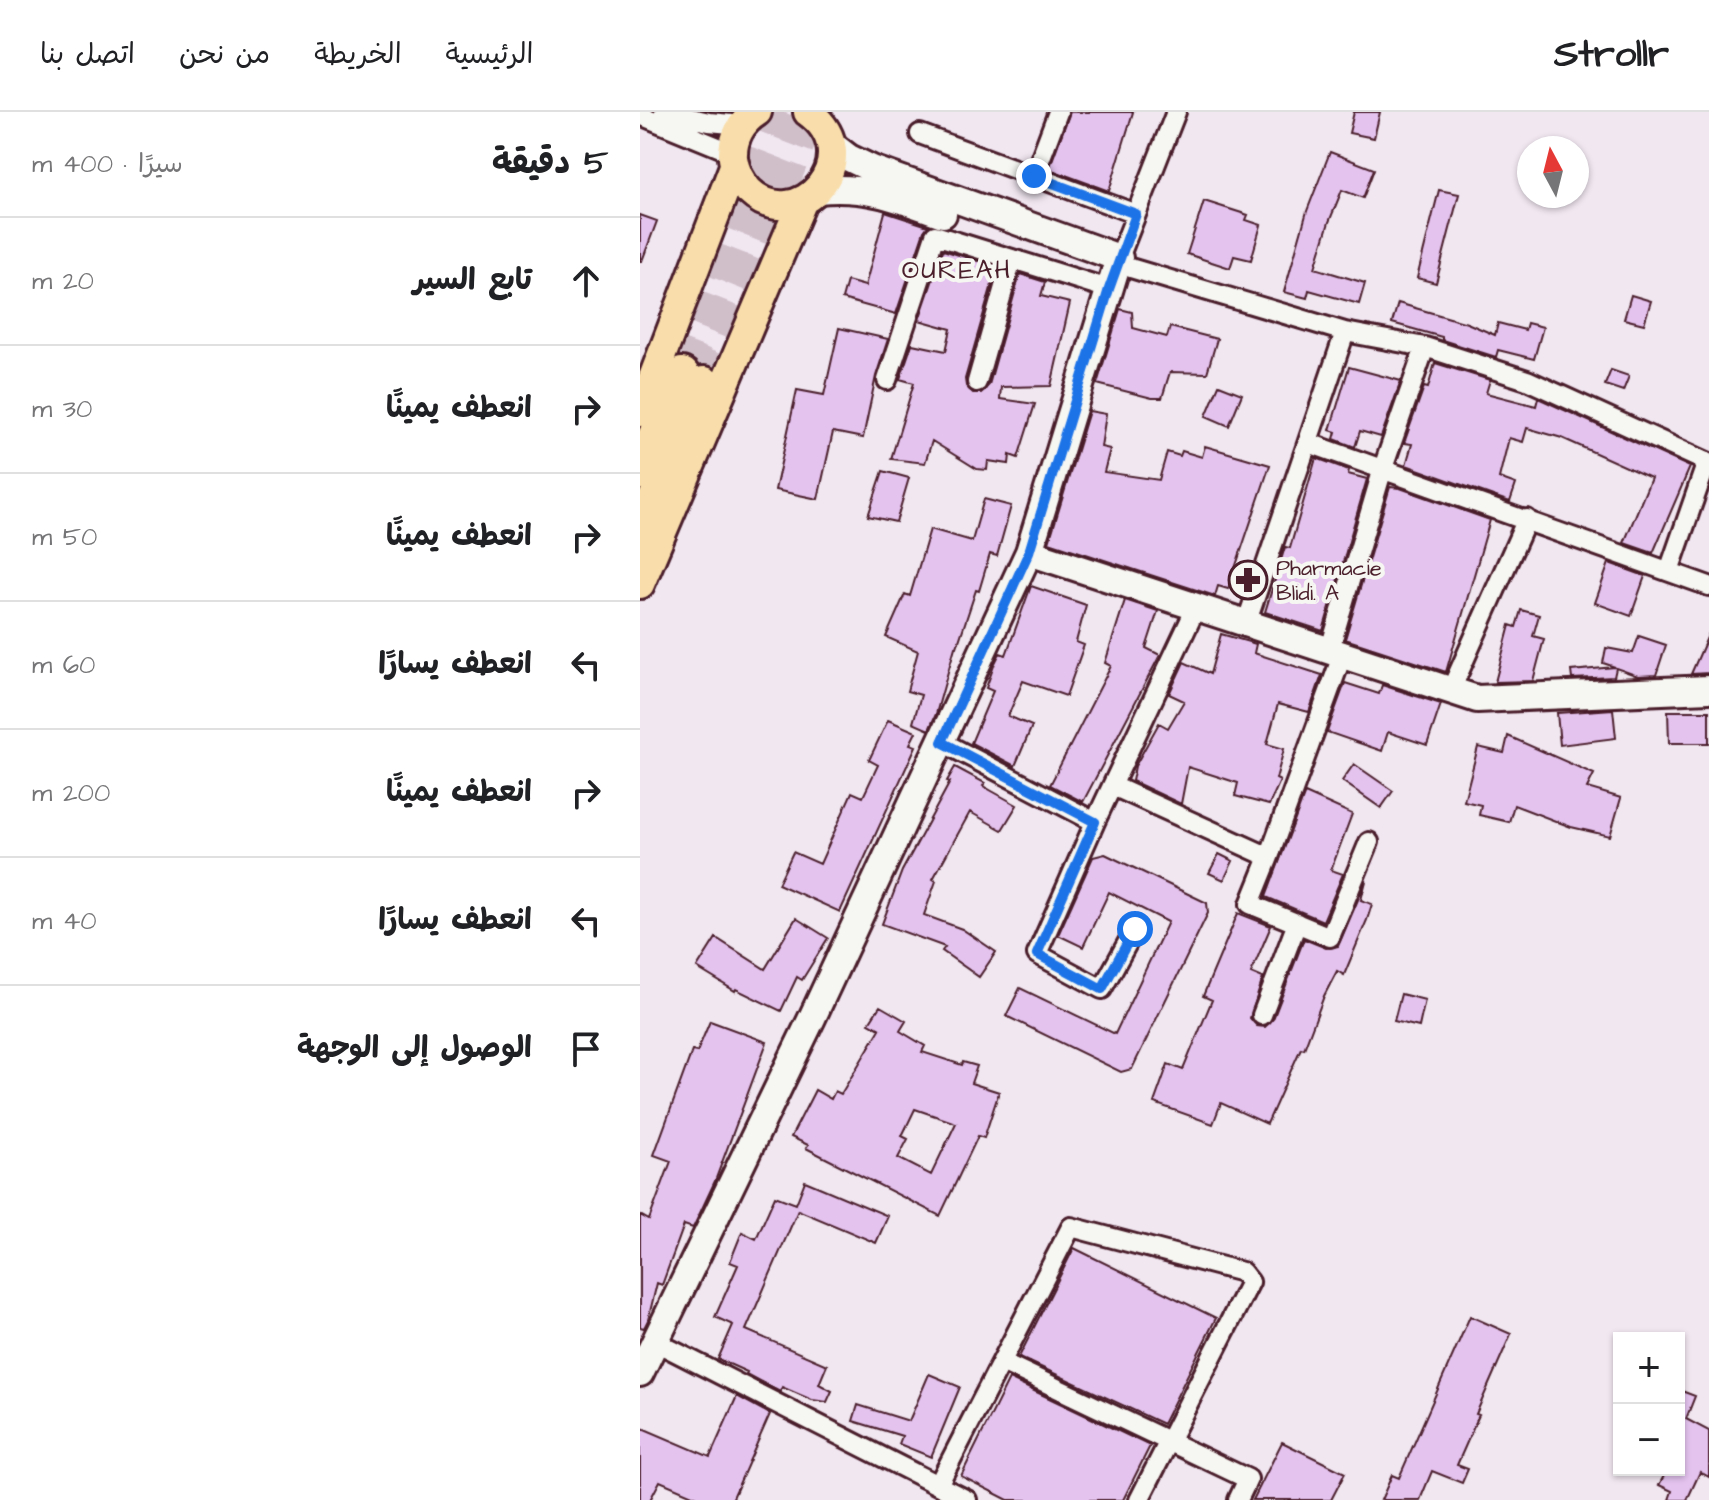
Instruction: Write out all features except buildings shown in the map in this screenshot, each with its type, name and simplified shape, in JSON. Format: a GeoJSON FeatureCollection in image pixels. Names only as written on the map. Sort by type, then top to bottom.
{"type":"FeatureCollection","features":[{"type":"Feature","properties":{"kind":"highway"},"geometry":{"type":"LineString","coordinates":[[640,472],[693,380],[640,537]]}},
{"type":"Feature","properties":{"kind":"main road"},"geometry":{"type":"LineString","coordinates":[[640,412],[734,159],[737,134],[750,119]]}},
{"type":"Feature","properties":{"kind":"main road"},"geometry":{"type":"LineString","coordinates":[[640,584],[810,195],[830,169],[826,125]]}},
{"type":"Feature","properties":{"kind":"main road"},"geometry":{"type":"LineString","coordinates":[[826,125],[849,158],[1115,271]]}},
{"type":"Feature","properties":{"kind":"main road"},"geometry":{"type":"LineString","coordinates":[[734,159],[738,178],[755,196],[778,204],[856,188],[884,193],[1115,271]]}},
{"type":"Feature","properties":{"kind":"main road"},"geometry":{"type":"LineString","coordinates":[[640,1373],[805,1032],[1029,552],[1115,271]]}},
{"type":"Feature","properties":{"kind":"main road"},"geometry":{"type":"LineString","coordinates":[[1029,552],[1477,699],[1709,689]]}},
{"type":"Feature","properties":{"kind":"street"},"geometry":{"type":"LineString","coordinates":[[664,112],[709,122],[750,119]]}},
{"type":"Feature","properties":{"kind":"street"},"geometry":{"type":"LineString","coordinates":[[1034,176],[1058,112]]}},
{"type":"Feature","properties":{"kind":"street"},"geometry":{"type":"LineString","coordinates":[[1115,271],[1176,112]]}},
{"type":"Feature","properties":{"kind":"street"},"geometry":{"type":"LineString","coordinates":[[640,115],[734,159]]}},
{"type":"Feature","properties":{"kind":"street"},"geometry":{"type":"LineString","coordinates":[[920,134],[1136,214]]}},
{"type":"Feature","properties":{"kind":"street"},"geometry":{"type":"LineString","coordinates":[[887,380],[935,235],[1012,259],[1115,271],[1345,332],[1425,347],[1527,380],[1708,462],[1669,571]]}},
{"type":"Feature","properties":{"kind":"street"},"geometry":{"type":"LineString","coordinates":[[977,382],[1012,259]]}},
{"type":"Feature","properties":{"kind":"street"},"geometry":{"type":"LineString","coordinates":[[1246,624],[1345,332]]}},
{"type":"Feature","properties":{"kind":"street"},"geometry":{"type":"LineString","coordinates":[[1369,842],[1330,937],[1250,904],[1269,857],[1336,654],[1383,468],[1425,347]]}},
{"type":"Feature","properties":{"kind":"street"},"geometry":{"type":"LineString","coordinates":[[1309,443],[1709,586]]}},
{"type":"Feature","properties":{"kind":"street"},"geometry":{"type":"LineString","coordinates":[[1450,692],[1527,519]]}},
{"type":"Feature","properties":{"kind":"street"},"geometry":{"type":"LineString","coordinates":[[1135,929],[1102,989],[1037,954],[1095,822],[1196,608]]}},
{"type":"Feature","properties":{"kind":"street"},"geometry":{"type":"LineString","coordinates":[[942,742],[1095,822]]}},
{"type":"Feature","properties":{"kind":"street"},"geometry":{"type":"LineString","coordinates":[[1113,786],[1269,857]]}},
{"type":"Feature","properties":{"kind":"street"},"geometry":{"type":"LineString","coordinates":[[1262,1015],[1297,923]]}},
{"type":"Feature","properties":{"kind":"street"},"geometry":{"type":"LineString","coordinates":[[938,1485],[1071,1227],[1242,1272],[1250,1282],[1139,1500]]}},
{"type":"Feature","properties":{"kind":"street"},"geometry":{"type":"LineString","coordinates":[[654,1341],[967,1500]]}},
{"type":"Feature","properties":{"kind":"street"},"geometry":{"type":"LineString","coordinates":[[1002,1362],[1248,1479],[1238,1500]]}},
{"type":"Feature","properties":{"kind":"tunnel"},"geometry":{"type":"LineString","coordinates":[[682,375],[783,112]]}},
{"type":"Feature","properties":{"kind":"tunnel"},"geometry":{"type":"LineString","coordinates":[[704,384],[810,112]]}},
{"type":"Feature","properties":{"kind":"place","name":"Pharmacie Blidi. A"},"geometry":{"type":"Point","coordinates":[1248,580]}},
{"type":"Feature","properties":{"kind":"district","name":"OUREAH"},"geometry":{"type":"Point","coordinates":[957,269]}},
{"type":"Feature","properties":{"kind":"route"},"geometry":{"type":"LineString","coordinates":[[1034,176],[1136,214],[1109,289],[1029,552],[942,742],[1095,822],[1037,954],[1102,989],[1135,929]]}}]}
